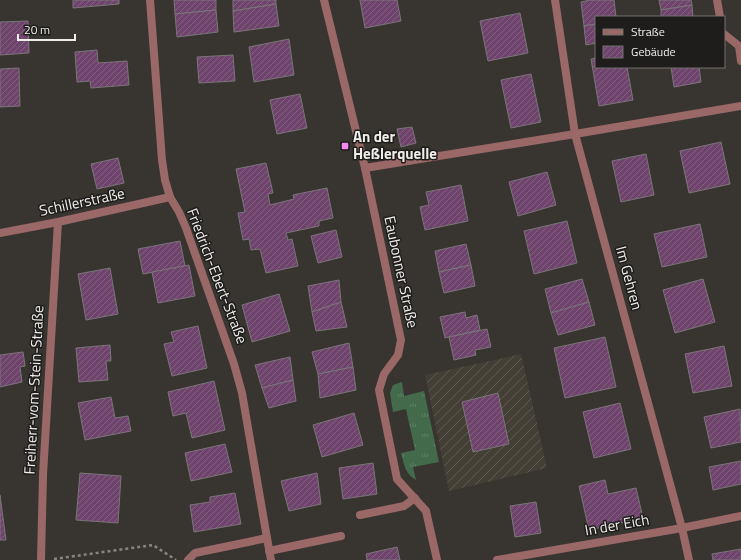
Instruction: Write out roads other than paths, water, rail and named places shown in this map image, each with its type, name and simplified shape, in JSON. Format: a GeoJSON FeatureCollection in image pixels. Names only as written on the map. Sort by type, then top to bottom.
{"type":"FeatureCollection","features":[{"type":"Feature","properties":{"kind":"street","name":"Friedrich-Ebert-Straße"},"geometry":{"type":"LineString","coordinates":[[150,0],[162,160],[165,180],[170,198],[179,212],[186,228],[234,364],[242,393],[271,560]]}},
{"type":"Feature","properties":{"kind":"street","name":"Eaubonner Straße"},"geometry":{"type":"LineString","coordinates":[[324,0],[365,168],[401,340],[398,355],[384,374],[379,390],[397,479],[426,511],[437,560]]}},
{"type":"Feature","properties":{"kind":"street","name":"Im Gehren"},"geometry":{"type":"LineString","coordinates":[[555,0],[575,134],[682,528],[689,560]]}},
{"type":"Feature","properties":{"kind":"street"},"geometry":{"type":"LineString","coordinates":[[717,0],[720,16]]}},
{"type":"Feature","properties":{"kind":"street"},"geometry":{"type":"LineString","coordinates":[[725,35],[739,46],[741,61]]}},
{"type":"Feature","properties":{"kind":"street"},"geometry":{"type":"LineString","coordinates":[[365,168],[741,106]]}},
{"type":"Feature","properties":{"kind":"street","name":"Schillerstraße"},"geometry":{"type":"LineString","coordinates":[[0,234],[170,198]]}},
{"type":"Feature","properties":{"kind":"street","name":"Freiherr-vom-Stein-Straße"},"geometry":{"type":"LineString","coordinates":[[41,560],[43,475],[58,222]]}},
{"type":"Feature","properties":{"kind":"street"},"geometry":{"type":"LineString","coordinates":[[360,515],[404,506],[415,498]]}},
{"type":"Feature","properties":{"kind":"street","name":"In der Eich"},"geometry":{"type":"LineString","coordinates":[[497,560],[682,528],[741,516]]}},
{"type":"Feature","properties":{"kind":"street"},"geometry":{"type":"LineString","coordinates":[[269,551],[341,536]]}},
{"type":"Feature","properties":{"kind":"street"},"geometry":{"type":"LineString","coordinates":[[188,560],[195,553],[267,538]]}},
{"type":"Feature","properties":{"kind":"place","name":"An der Heßlerquelle"},"geometry":{"type":"Point","coordinates":[345,146]}}]}
